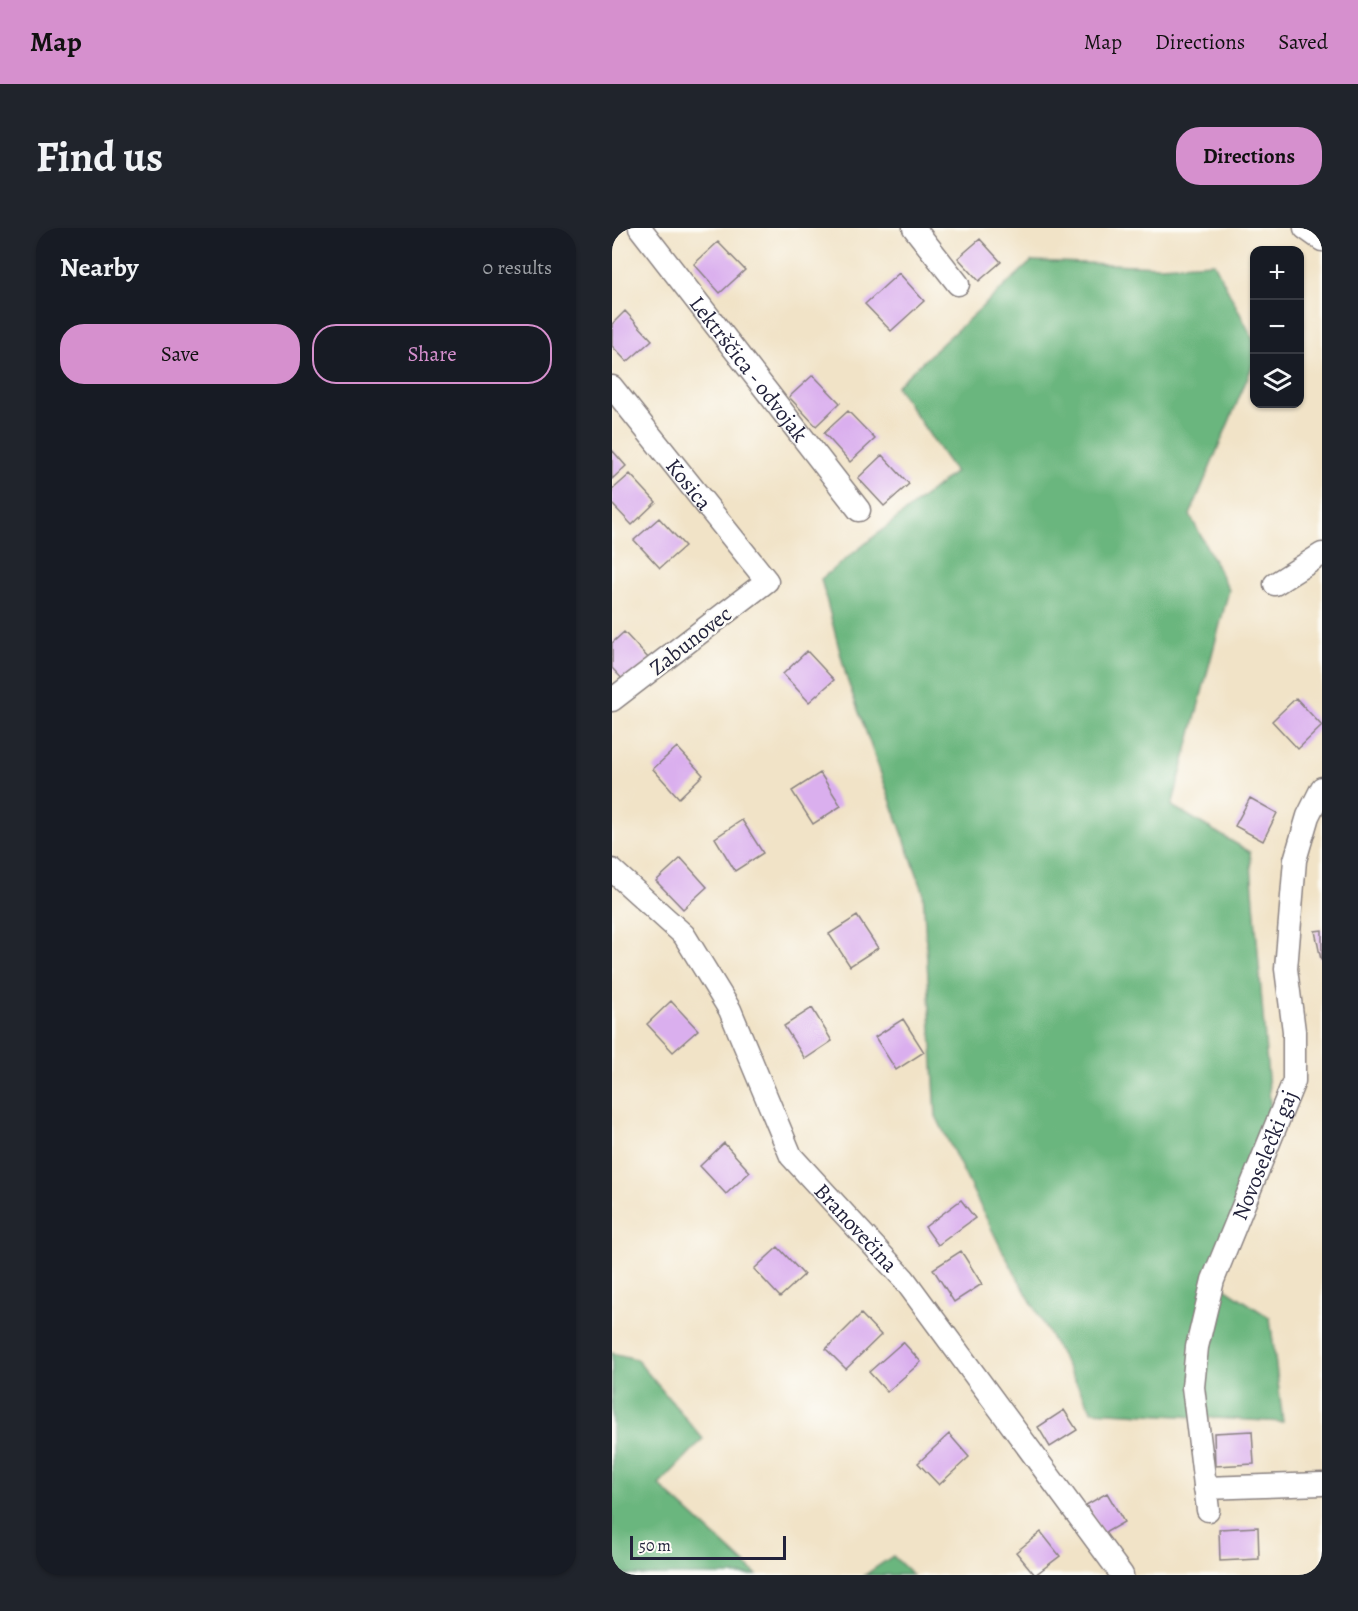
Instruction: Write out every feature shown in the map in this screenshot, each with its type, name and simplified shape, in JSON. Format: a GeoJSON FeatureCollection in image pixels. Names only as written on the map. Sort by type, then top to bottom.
{"type":"FeatureCollection","features":[{"type":"Feature","properties":{"kind":"street","name":"Lektrščica - odvojak"},"geometry":{"type":"LineString","coordinates":[[640,228],[859,510]]}},
{"type":"Feature","properties":{"kind":"street"},"geometry":{"type":"LineString","coordinates":[[914,228],[958,284]]}},
{"type":"Feature","properties":{"kind":"street"},"geometry":{"type":"LineString","coordinates":[[1305,228],[1322,240]]}},
{"type":"Feature","properties":{"kind":"street","name":"Kosica"},"geometry":{"type":"LineString","coordinates":[[612,387],[768,581]]}},
{"type":"Feature","properties":{"kind":"street"},"geometry":{"type":"LineString","coordinates":[[1275,584],[1322,554]]}},
{"type":"Feature","properties":{"kind":"street","name":"Zabunovec"},"geometry":{"type":"LineString","coordinates":[[612,700],[768,581]]}},
{"type":"Feature","properties":{"kind":"street","name":"Novoselečki gaj"},"geometry":{"type":"LineString","coordinates":[[1322,788],[1308,816],[1295,860],[1286,969],[1294,1030],[1294,1081],[1213,1280],[1197,1347],[1193,1387],[1207,1499],[1322,1484]]}},
{"type":"Feature","properties":{"kind":"street","name":"Branovečina"},"geometry":{"type":"LineString","coordinates":[[612,870],[684,935],[730,1010],[791,1156],[904,1279],[1122,1575]]}},
{"type":"Feature","properties":{"kind":"green space"},"geometry":{"type":"Polygon","coordinates":[[[1032,261],[1159,266],[1214,263],[1250,333],[1250,372],[1190,515],[1229,590],[1172,806],[1250,852],[1271,1116],[1217,1283],[1270,1318],[1283,1422],[1092,1411],[1001,1248],[936,1116],[923,891],[847,679],[821,579],[955,472],[896,386],[1032,261]]]}},
{"type":"Feature","properties":{"kind":"green space"},"geometry":{"type":"Polygon","coordinates":[[[612,1353],[636,1359],[703,1439],[659,1485],[757,1575],[612,1575],[612,1353]]]}},
{"type":"Feature","properties":{"kind":"green space"},"geometry":{"type":"Polygon","coordinates":[[[893,1556],[913,1575],[865,1575],[893,1556]]]}},
{"type":"Feature","properties":{"kind":"building"},"geometry":{"type":"Polygon","coordinates":[[[980,239],[1001,262],[979,281],[958,258],[980,239]]]}},
{"type":"Feature","properties":{"kind":"building"},"geometry":{"type":"Polygon","coordinates":[[[718,242],[745,270],[720,293],[694,264],[718,242]]]}},
{"type":"Feature","properties":{"kind":"building"},"geometry":{"type":"Polygon","coordinates":[[[899,273],[924,301],[891,331],[865,304],[899,273]]]}},
{"type":"Feature","properties":{"kind":"building"},"geometry":{"type":"Polygon","coordinates":[[[625,311],[652,340],[627,362],[612,346],[612,324],[625,311]]]}},
{"type":"Feature","properties":{"kind":"building"},"geometry":{"type":"Polygon","coordinates":[[[813,375],[840,403],[816,426],[789,397],[813,375]]]}},
{"type":"Feature","properties":{"kind":"building"},"geometry":{"type":"Polygon","coordinates":[[[848,411],[875,439],[850,462],[824,433],[848,411]]]}},
{"type":"Feature","properties":{"kind":"building"},"geometry":{"type":"Polygon","coordinates":[[[612,450],[626,466],[612,479],[612,450]]]}},
{"type":"Feature","properties":{"kind":"building"},"geometry":{"type":"Polygon","coordinates":[[[882,455],[909,484],[884,506],[858,478],[882,455]]]}},
{"type":"Feature","properties":{"kind":"building"},"geometry":{"type":"Polygon","coordinates":[[[630,474],[656,502],[632,525],[612,504],[612,490],[630,474]]]}},
{"type":"Feature","properties":{"kind":"building"},"geometry":{"type":"Polygon","coordinates":[[[659,518],[685,546],[660,568],[634,540],[659,518]]]}},
{"type":"Feature","properties":{"kind":"building"},"geometry":{"type":"Polygon","coordinates":[[[624,632],[650,660],[626,683],[612,668],[612,643],[624,632]]]}},
{"type":"Feature","properties":{"kind":"building"},"geometry":{"type":"Polygon","coordinates":[[[807,651],[834,680],[809,702],[783,674],[807,651]]]}},
{"type":"Feature","properties":{"kind":"building"},"geometry":{"type":"Polygon","coordinates":[[[1296,698],[1322,726],[1298,749],[1272,721],[1296,698]]]}},
{"type":"Feature","properties":{"kind":"building"},"geometry":{"type":"Polygon","coordinates":[[[677,747],[703,775],[679,798],[653,769],[677,747]]]}},
{"type":"Feature","properties":{"kind":"building"},"geometry":{"type":"Polygon","coordinates":[[[820,773],[841,806],[813,824],[792,791],[820,773]]]}},
{"type":"Feature","properties":{"kind":"building"},"geometry":{"type":"Polygon","coordinates":[[[1250,798],[1277,813],[1263,841],[1235,826],[1250,798]]]}},
{"type":"Feature","properties":{"kind":"building"},"geometry":{"type":"Polygon","coordinates":[[[742,820],[763,853],[735,871],[715,838],[742,820]]]}},
{"type":"Feature","properties":{"kind":"building"},"geometry":{"type":"Polygon","coordinates":[[[681,858],[707,887],[683,909],[656,881],[681,858]]]}},
{"type":"Feature","properties":{"kind":"building"},"geometry":{"type":"Polygon","coordinates":[[[857,916],[878,948],[850,966],[829,934],[857,916]]]}},
{"type":"Feature","properties":{"kind":"building"},"geometry":{"type":"Polygon","coordinates":[[[1322,930],[1322,960],[1321,960],[1315,931],[1322,930]]]}},
{"type":"Feature","properties":{"kind":"building"},"geometry":{"type":"Polygon","coordinates":[[[671,1001],[698,1030],[673,1052],[647,1024],[671,1001]]]}},
{"type":"Feature","properties":{"kind":"building"},"geometry":{"type":"Polygon","coordinates":[[[812,1008],[832,1041],[805,1059],[784,1026],[812,1008]]]}},
{"type":"Feature","properties":{"kind":"building"},"geometry":{"type":"Polygon","coordinates":[[[903,1019],[924,1052],[896,1070],[875,1037],[903,1019]]]}},
{"type":"Feature","properties":{"kind":"building"},"geometry":{"type":"Polygon","coordinates":[[[724,1143],[750,1172],[726,1194],[700,1166],[724,1143]]]}},
{"type":"Feature","properties":{"kind":"building"},"geometry":{"type":"Polygon","coordinates":[[[961,1200],[975,1218],[938,1245],[925,1227],[961,1200]]]}},
{"type":"Feature","properties":{"kind":"building"},"geometry":{"type":"Polygon","coordinates":[[[778,1247],[804,1275],[780,1297],[754,1269],[778,1247]]]}},
{"type":"Feature","properties":{"kind":"building"},"geometry":{"type":"Polygon","coordinates":[[[961,1251],[982,1284],[954,1302],[933,1269],[961,1251]]]}},
{"type":"Feature","properties":{"kind":"building"},"geometry":{"type":"Polygon","coordinates":[[[861,1314],[881,1335],[846,1369],[826,1349],[861,1314]]]}},
{"type":"Feature","properties":{"kind":"building"},"geometry":{"type":"Polygon","coordinates":[[[903,1342],[921,1362],[887,1392],[869,1372],[903,1342]]]}},
{"type":"Feature","properties":{"kind":"building"},"geometry":{"type":"Polygon","coordinates":[[[1064,1410],[1077,1430],[1050,1447],[1038,1427],[1064,1410]]]}},
{"type":"Feature","properties":{"kind":"building"},"geometry":{"type":"Polygon","coordinates":[[[1252,1431],[1254,1464],[1215,1466],[1214,1433],[1252,1431]]]}},
{"type":"Feature","properties":{"kind":"building"},"geometry":{"type":"Polygon","coordinates":[[[949,1434],[969,1457],[939,1485],[918,1463],[949,1434]]]}},
{"type":"Feature","properties":{"kind":"building"},"geometry":{"type":"Polygon","coordinates":[[[1107,1493],[1124,1522],[1103,1534],[1086,1505],[1107,1493]]]}},
{"type":"Feature","properties":{"kind":"building"},"geometry":{"type":"Polygon","coordinates":[[[1258,1527],[1259,1559],[1220,1561],[1219,1529],[1258,1527]]]}},
{"type":"Feature","properties":{"kind":"building"},"geometry":{"type":"Polygon","coordinates":[[[1041,1532],[1060,1556],[1035,1575],[1016,1552],[1041,1532]]]}}]}
